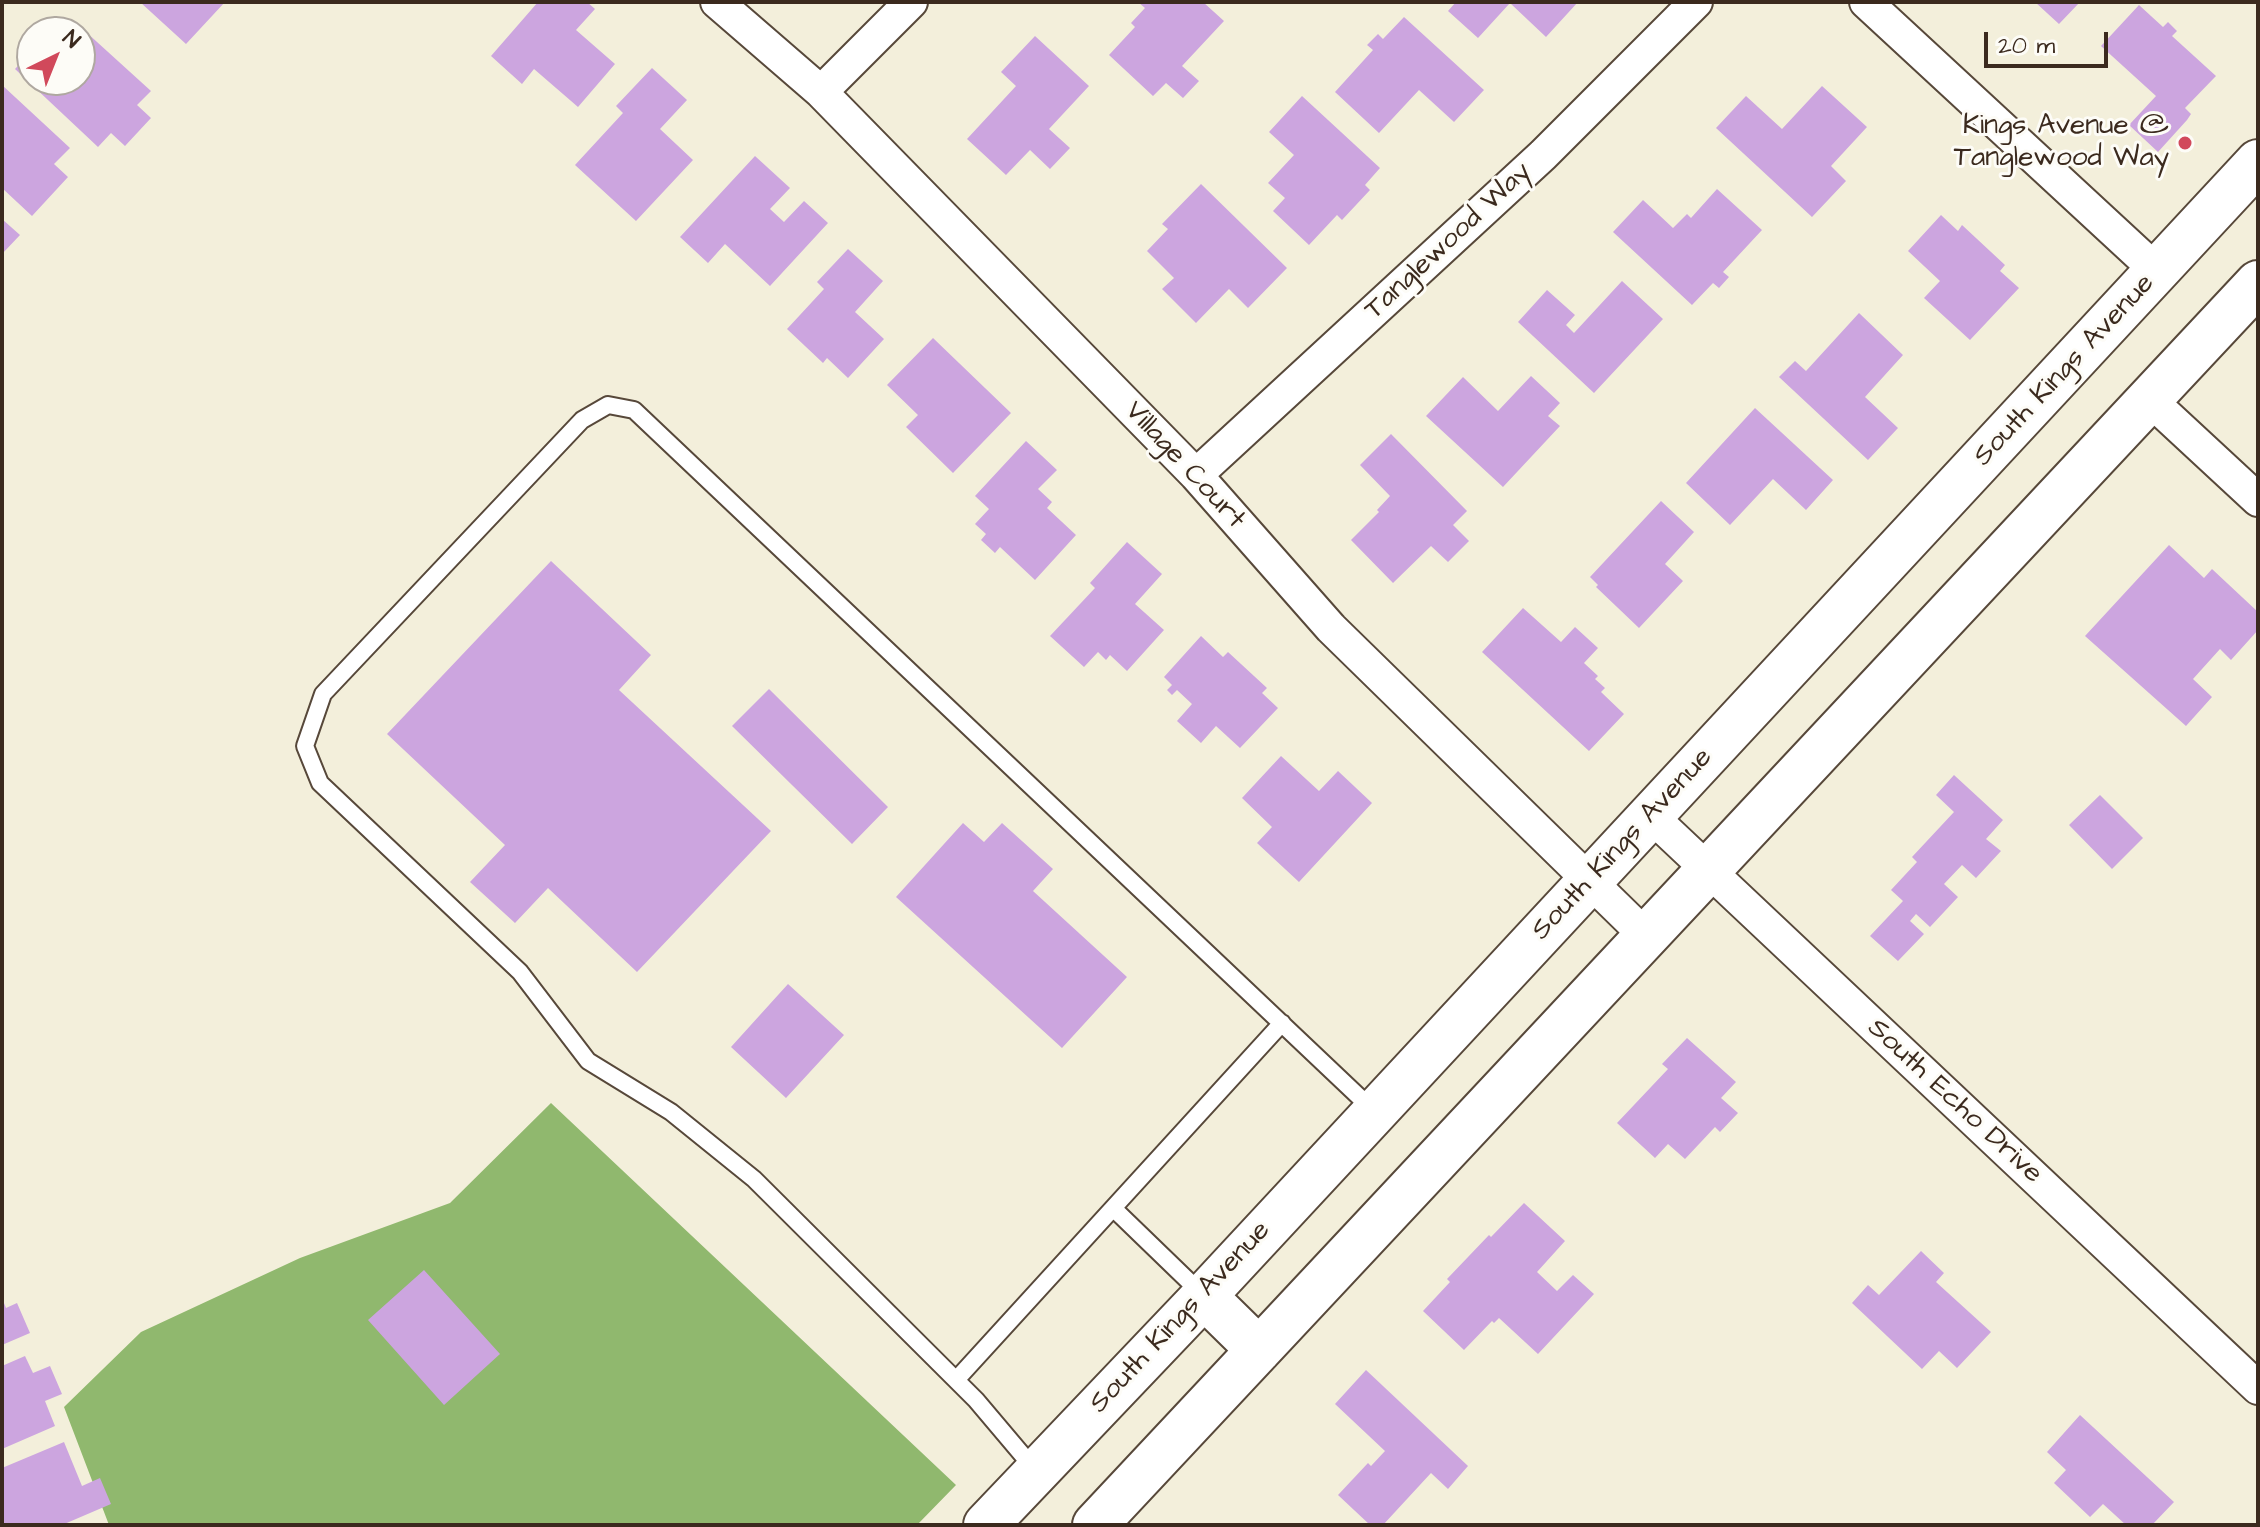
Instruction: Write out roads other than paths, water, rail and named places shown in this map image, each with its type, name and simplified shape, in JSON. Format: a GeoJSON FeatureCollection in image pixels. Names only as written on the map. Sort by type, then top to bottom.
{"type":"FeatureCollection","features":[{"type":"Feature","properties":{"kind":"main road","name":"South Kings Avenue"},"geometry":{"type":"LineString","coordinates":[[986,1525],[1204,1296],[2258,162]]}},
{"type":"Feature","properties":{"kind":"main road"},"geometry":{"type":"LineString","coordinates":[[1095,1525],[2258,283]]}},
{"type":"Feature","properties":{"kind":"main road"},"geometry":{"type":"LineString","coordinates":[[1204,1296],[1259,1350]]}},
{"type":"Feature","properties":{"kind":"street","name":"Village Court"},"geometry":{"type":"LineString","coordinates":[[717,2],[821,92],[1196,475],[1331,628],[1646,936]]}},
{"type":"Feature","properties":{"kind":"street"},"geometry":{"type":"LineString","coordinates":[[821,92],[911,2]]}},
{"type":"Feature","properties":{"kind":"street","name":"Tanglewood Way"},"geometry":{"type":"LineString","coordinates":[[1196,475],[1543,155],[1696,2]]}},
{"type":"Feature","properties":{"kind":"street"},"geometry":{"type":"LineString","coordinates":[[1866,2],[2158,272]]}},
{"type":"Feature","properties":{"kind":"street"},"geometry":{"type":"LineString","coordinates":[[2149,399],[2258,500]]}},
{"type":"Feature","properties":{"kind":"street","name":"South Echo Drive"},"geometry":{"type":"LineString","coordinates":[[1651,816],[2258,1388]]}},
{"type":"Feature","properties":{"kind":"lane"},"geometry":{"type":"LineString","coordinates":[[1036,1471],[976,1400],[754,1179],[671,1112],[588,1061],[520,972],[320,783],[305,746],[323,694],[582,420],[608,405],[634,410],[1374,1111]]}},
{"type":"Feature","properties":{"kind":"lane"},"geometry":{"type":"LineString","coordinates":[[956,1380],[1282,1023]]}},
{"type":"Feature","properties":{"kind":"lane"},"geometry":{"type":"LineString","coordinates":[[1113,1208],[1204,1296]]}},
{"type":"Feature","properties":{"kind":"place","name":"Kings Avenue @ Tanglewood Way"},"geometry":{"type":"Point","coordinates":[2185,143]}}]}
